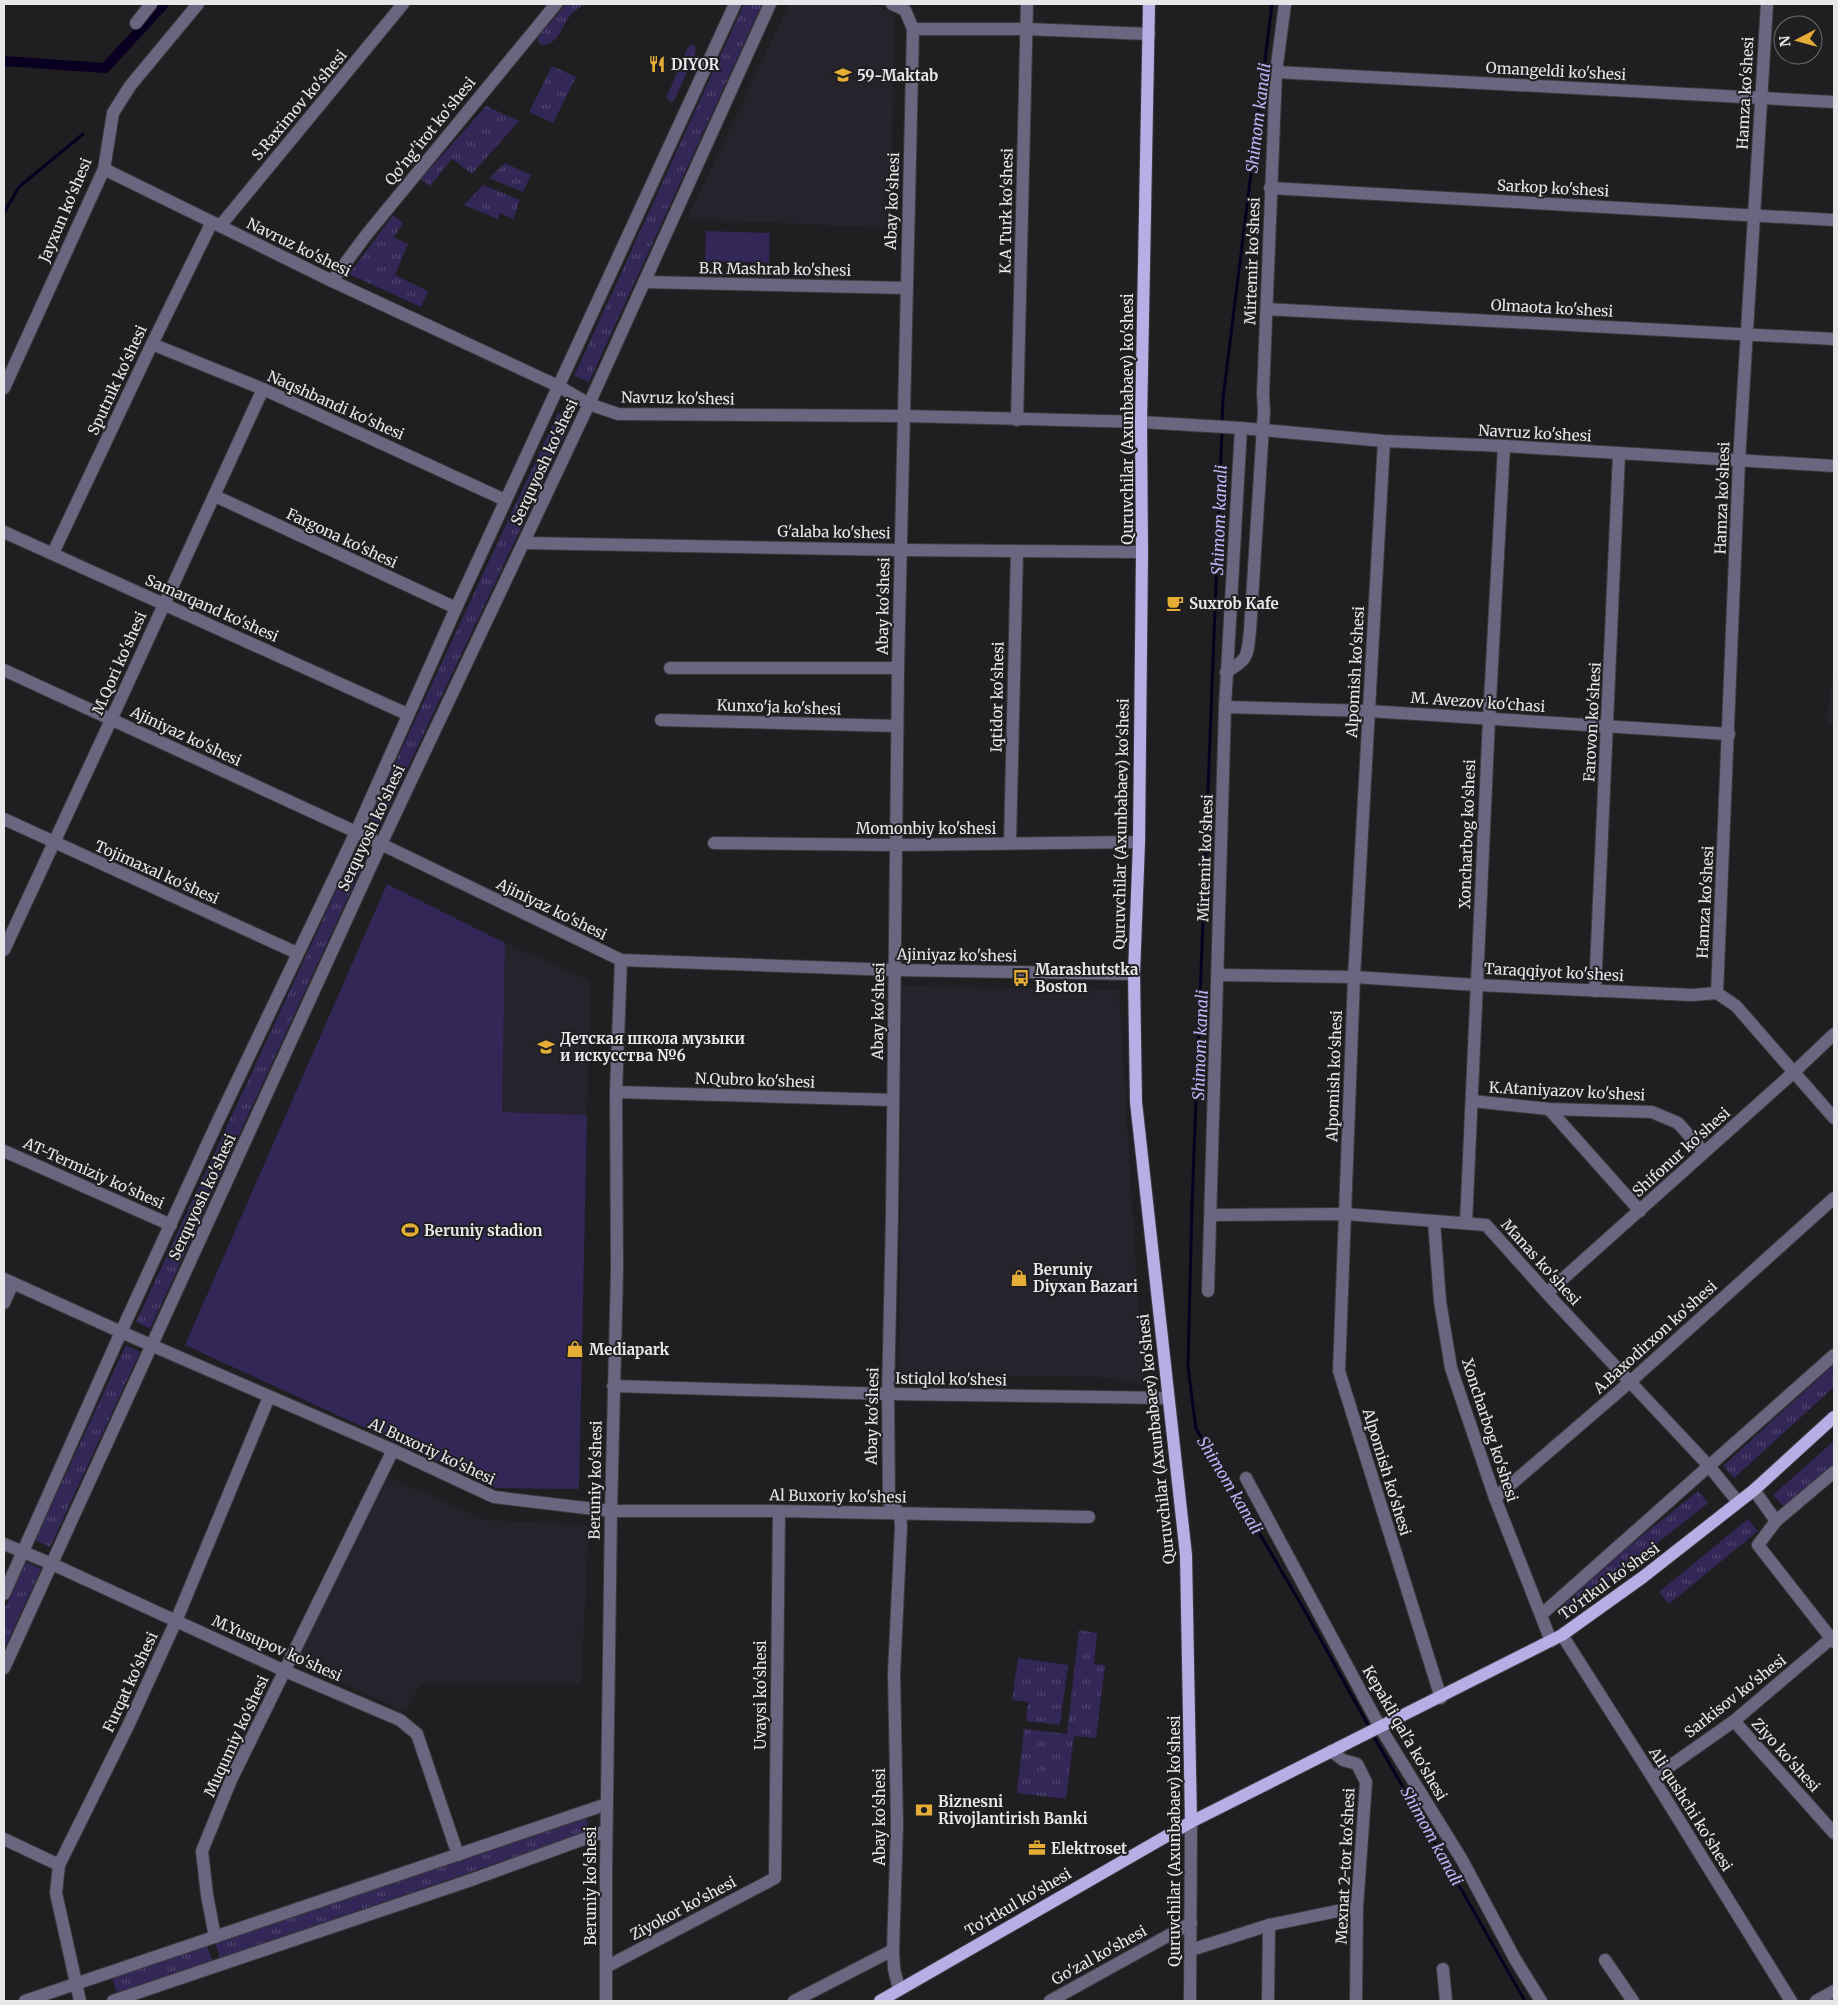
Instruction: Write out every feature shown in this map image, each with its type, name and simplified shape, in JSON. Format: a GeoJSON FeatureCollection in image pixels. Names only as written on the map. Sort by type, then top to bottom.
{"type":"FeatureCollection","features":[{"type":"Feature","properties":{"kind":"main road","name":"Quruvchilar (Axunbabaev) ko'shesi"},"geometry":{"type":"LineString","coordinates":[[1148,4],[1149,34],[1141,422],[1142,552],[1139,842],[1134,974],[1136,1102],[1168,1398],[1177,1457],[1186,1555],[1192,1822]]}},
{"type":"Feature","properties":{"kind":"main road","name":"To'rtkul ko'shesi"},"geometry":{"type":"LineString","coordinates":[[880,2001],[1192,1822],[1557,1638],[1643,1577],[1754,1490],[1834,1417]]}},
{"type":"Feature","properties":{"kind":"street"},"geometry":{"type":"LineString","coordinates":[[136,23],[151,4]]}},
{"type":"Feature","properties":{"kind":"street","name":"Jayxun ko'shesi"},"geometry":{"type":"LineString","coordinates":[[4,388],[104,169],[113,113],[130,86],[198,4]]}},
{"type":"Feature","properties":{"kind":"street","name":"S.Raximov ko'shesi"},"geometry":{"type":"LineString","coordinates":[[216,224],[403,4]]}},
{"type":"Feature","properties":{"kind":"street","name":"Qo'ng'irot ko'shesi"},"geometry":{"type":"LineString","coordinates":[[332,281],[367,234],[556,4]]}},
{"type":"Feature","properties":{"kind":"street","name":"Serquyosh ko'shesi"},"geometry":{"type":"LineString","coordinates":[[4,1594],[121,1332],[297,953],[356,832],[407,714],[735,4]]}},
{"type":"Feature","properties":{"kind":"street","name":"Serquyosh ko'shesi"},"geometry":{"type":"LineString","coordinates":[[4,1668],[381,844],[589,404],[770,4]]}},
{"type":"Feature","properties":{"kind":"street"},"geometry":{"type":"LineString","coordinates":[[892,4],[905,10],[913,29],[1149,34]]}},
{"type":"Feature","properties":{"kind":"street","name":"K.A Turk ko'shesi"},"geometry":{"type":"LineString","coordinates":[[1018,420],[1027,4]]}},
{"type":"Feature","properties":{"kind":"street","name":"Mirtemir ko'shesi"},"geometry":{"type":"LineString","coordinates":[[1226,672],[1242,662],[1247,653],[1264,411],[1270,188],[1276,72],[1285,4]]}},
{"type":"Feature","properties":{"kind":"street","name":"Hamza ko'shesi"},"geometry":{"type":"LineString","coordinates":[[1717,993],[1739,461],[1767,4]]}},
{"type":"Feature","properties":{"kind":"street","name":"Abay ko'shesi"},"geometry":{"type":"LineString","coordinates":[[899,1989],[892,1950],[897,1825],[894,1674],[901,1526],[900,1514],[889,1502],[888,1394],[892,1226],[900,550],[905,416],[906,288],[913,29]]}},
{"type":"Feature","properties":{"kind":"street","name":"Omangeldi ko'shesi"},"geometry":{"type":"LineString","coordinates":[[1276,72],[1834,102]]}},
{"type":"Feature","properties":{"kind":"street","name":"Navruz ko'shesi"},"geometry":{"type":"LineString","coordinates":[[104,169],[332,281],[558,386],[589,404],[618,414],[905,416],[1141,422],[1238,427],[1384,442],[1504,446],[1834,466]]}},
{"type":"Feature","properties":{"kind":"street","name":"Sarkop ko'shesi"},"geometry":{"type":"LineString","coordinates":[[1270,188],[1834,220]]}},
{"type":"Feature","properties":{"kind":"street","name":"Sputnik ko'shesi"},"geometry":{"type":"LineString","coordinates":[[54,553],[152,344],[216,224]]}},
{"type":"Feature","properties":{"kind":"street","name":"B.R Mashrab ko'shesi"},"geometry":{"type":"LineString","coordinates":[[644,282],[906,288]]}},
{"type":"Feature","properties":{"kind":"street","name":"Olmaota ko'shesi"},"geometry":{"type":"LineString","coordinates":[[1267,309],[1834,339]]}},
{"type":"Feature","properties":{"kind":"street","name":"Naqshbandi ko'shesi"},"geometry":{"type":"LineString","coordinates":[[152,344],[263,389],[505,500]]}},
{"type":"Feature","properties":{"kind":"street","name":"M.Qori ko'shesi"},"geometry":{"type":"LineString","coordinates":[[4,950],[112,720],[263,389]]}},
{"type":"Feature","properties":{"kind":"street","name":"Mirtemir ko'shesi"},"geometry":{"type":"LineString","coordinates":[[1208,1290],[1226,672],[1238,427]]}},
{"type":"Feature","properties":{"kind":"street","name":"Alpomish ko'shesi"},"geometry":{"type":"LineString","coordinates":[[1384,442],[1354,976],[1339,1371],[1440,1698]]}},
{"type":"Feature","properties":{"kind":"street","name":"Xoncharbog ko'shesi"},"geometry":{"type":"LineString","coordinates":[[1466,1223],[1489,718],[1504,446]]}},
{"type":"Feature","properties":{"kind":"street","name":"Farovon ko'shesi"},"geometry":{"type":"LineString","coordinates":[[1595,991],[1619,454]]}},
{"type":"Feature","properties":{"kind":"street","name":"Fargona ko'shesi"},"geometry":{"type":"LineString","coordinates":[[215,496],[456,608]]}},
{"type":"Feature","properties":{"kind":"street","name":"Samarqand ko'shesi"},"geometry":{"type":"LineString","coordinates":[[4,532],[407,714]]}},
{"type":"Feature","properties":{"kind":"street","name":"G'alaba ko'shesi"},"geometry":{"type":"LineString","coordinates":[[524,543],[900,550],[1142,552]]}},
{"type":"Feature","properties":{"kind":"street","name":"Iqtidor ko'shesi"},"geometry":{"type":"LineString","coordinates":[[1010,843],[1016,551]]}},
{"type":"Feature","properties":{"kind":"street"},"geometry":{"type":"LineString","coordinates":[[670,668],[898,668]]}},
{"type":"Feature","properties":{"kind":"street","name":"Ajiniyaz ko'shesi"},"geometry":{"type":"LineString","coordinates":[[4,670],[356,832],[621,960],[895,970],[1134,974]]}},
{"type":"Feature","properties":{"kind":"street","name":"M. Avezov ko'chasi"},"geometry":{"type":"LineString","coordinates":[[1225,707],[1369,711],[1729,734]]}},
{"type":"Feature","properties":{"kind":"street","name":"Kunxo'ja ko'shesi"},"geometry":{"type":"LineString","coordinates":[[660,720],[898,726]]}},
{"type":"Feature","properties":{"kind":"street","name":"Tojimaxal ko'shesi"},"geometry":{"type":"LineString","coordinates":[[4,819],[297,953]]}},
{"type":"Feature","properties":{"kind":"street","name":"Momonbiy ko'shesi"},"geometry":{"type":"LineString","coordinates":[[714,843],[896,845],[1139,842]]}},
{"type":"Feature","properties":{"kind":"street","name":"Beruniy ko'shesi"},"geometry":{"type":"LineString","coordinates":[[606,2001],[606,1831],[613,1386],[617,1270],[616,1092],[621,960]]}},
{"type":"Feature","properties":{"kind":"street","name":"Taraqqiyot ko'shesi"},"geometry":{"type":"LineString","coordinates":[[1218,974],[1354,976],[1477,985],[1692,996],[1717,993]]}},
{"type":"Feature","properties":{"kind":"street"},"geometry":{"type":"LineString","coordinates":[[1717,993],[1736,1006],[1834,1118]]}},
{"type":"Feature","properties":{"kind":"street","name":"Shifonur ko'shesi"},"geometry":{"type":"LineString","coordinates":[[1547,1293],[1834,1034]]}},
{"type":"Feature","properties":{"kind":"street","name":"N.Qubro ko'shesi"},"geometry":{"type":"LineString","coordinates":[[616,1092],[892,1100]]}},
{"type":"Feature","properties":{"kind":"street","name":"K.Ataniyazov ko'shesi"},"geometry":{"type":"LineString","coordinates":[[1472,1101],[1549,1109],[1652,1112],[1678,1123],[1704,1152]]}},
{"type":"Feature","properties":{"kind":"street"},"geometry":{"type":"LineString","coordinates":[[1549,1109],[1640,1211]]}},
{"type":"Feature","properties":{"kind":"street","name":"AT-Termiziy ko'shesi"},"geometry":{"type":"LineString","coordinates":[[4,1151],[171,1225]]}},
{"type":"Feature","properties":{"kind":"street","name":"A.Baxodirxon ko'shesi"},"geometry":{"type":"LineString","coordinates":[[1495,1498],[1631,1381],[1834,1198]]}},
{"type":"Feature","properties":{"kind":"street","name":"Manas ko'shesi"},"geometry":{"type":"LineString","coordinates":[[1211,1216],[1346,1214],[1486,1225],[1709,1466],[1738,1502]]}},
{"type":"Feature","properties":{"kind":"street","name":"Xoncharbog ko'shesi"},"geometry":{"type":"LineString","coordinates":[[1434,1221],[1444,1335],[1451,1368],[1495,1498],[1541,1615],[1557,1638]]}},
{"type":"Feature","properties":{"kind":"street"},"geometry":{"type":"LineString","coordinates":[[4,1303],[9,1281]]}},
{"type":"Feature","properties":{"kind":"street","name":"Al Buxoriy ko'shesi"},"geometry":{"type":"LineString","coordinates":[[9,1281],[152,1346],[393,1450],[494,1497],[611,1511],[779,1511],[1089,1517]]}},
{"type":"Feature","properties":{"kind":"street"},"geometry":{"type":"LineString","coordinates":[[1541,1615],[1834,1354]]}},
{"type":"Feature","properties":{"kind":"street","name":"Istiqlol ko'shesi"},"geometry":{"type":"LineString","coordinates":[[613,1386],[888,1394],[1168,1398]]}},
{"type":"Feature","properties":{"kind":"street","name":"Furqat ko'shesi"},"geometry":{"type":"LineString","coordinates":[[80,2001],[56,1892],[59,1865],[128,1726],[176,1621],[270,1397]]}},
{"type":"Feature","properties":{"kind":"street","name":"Muqumiy ko'shesi"},"geometry":{"type":"LineString","coordinates":[[215,1937],[207,1895],[202,1851],[231,1780],[393,1450]]}},
{"type":"Feature","properties":{"kind":"street"},"geometry":{"type":"LineString","coordinates":[[1833,1639],[1758,1545],[1776,1521],[1834,1472]]}},
{"type":"Feature","properties":{"kind":"street","name":"Kepakli qal'a ko'shesi"},"geometry":{"type":"LineString","coordinates":[[1246,1478],[1378,1728],[1462,1860],[1515,1959],[1541,2001]]}},
{"type":"Feature","properties":{"kind":"street"},"geometry":{"type":"LineString","coordinates":[[1754,1490],[1776,1521]]}},
{"type":"Feature","properties":{"kind":"street","name":"Uvaysi ko'shesi"},"geometry":{"type":"LineString","coordinates":[[774,1878],[779,1511]]}},
{"type":"Feature","properties":{"kind":"street","name":"M.Yusupov ko'shesi"},"geometry":{"type":"LineString","coordinates":[[4,1544],[52,1564],[285,1671],[400,1720],[417,1734],[458,1855]]}},
{"type":"Feature","properties":{"kind":"street","name":"Ali qushchi ko'shesi"},"geometry":{"type":"LineString","coordinates":[[1557,1638],[1653,1778],[1791,2001]]}},
{"type":"Feature","properties":{"kind":"street","name":"Sarkisov ko'shesi"},"geometry":{"type":"LineString","coordinates":[[1653,1778],[1734,1721],[1833,1639]]}},
{"type":"Feature","properties":{"kind":"street","name":"Ziyo ko'shesi"},"geometry":{"type":"LineString","coordinates":[[1734,1721],[1834,1833]]}},
{"type":"Feature","properties":{"kind":"street","name":"Mexnat 2-tor ko'shesi"},"geometry":{"type":"LineString","coordinates":[[1331,1751],[1343,1760],[1358,1764],[1366,1782],[1357,1907],[1356,2001]]}},
{"type":"Feature","properties":{"kind":"street"},"geometry":{"type":"LineString","coordinates":[[25,2001],[607,1804]]}},
{"type":"Feature","properties":{"kind":"street","name":"Quruvchilar (Axunbabaev) ko'shesi"},"geometry":{"type":"LineString","coordinates":[[1190,2001],[1192,1822]]}},
{"type":"Feature","properties":{"kind":"street"},"geometry":{"type":"LineString","coordinates":[[113,2001],[471,1880],[606,1831]]}},
{"type":"Feature","properties":{"kind":"street"},"geometry":{"type":"LineString","coordinates":[[4,1838],[59,1865]]}},
{"type":"Feature","properties":{"kind":"street","name":"Ziyokor ko'shesi"},"geometry":{"type":"LineString","coordinates":[[606,1967],[774,1878]]}},
{"type":"Feature","properties":{"kind":"street"},"geometry":{"type":"LineString","coordinates":[[1191,1950],[1269,1925],[1357,1907]]}},
{"type":"Feature","properties":{"kind":"street","name":"Go'zal ko'shesi"},"geometry":{"type":"LineString","coordinates":[[1050,2001],[1190,1923]]}},
{"type":"Feature","properties":{"kind":"street"},"geometry":{"type":"LineString","coordinates":[[1268,2001],[1269,1925]]}},
{"type":"Feature","properties":{"kind":"street"},"geometry":{"type":"LineString","coordinates":[[794,2001],[892,1950]]}},
{"type":"Feature","properties":{"kind":"street"},"geometry":{"type":"LineString","coordinates":[[1605,1960],[1633,2001]]}},
{"type":"Feature","properties":{"kind":"street"},"geometry":{"type":"LineString","coordinates":[[1443,1969],[1446,2001]]}},
{"type":"Feature","properties":{"kind":"street"},"geometry":{"type":"LineString","coordinates":[[1816,2001],[1834,1991]]}},
{"type":"Feature","properties":{"kind":"shaded area"},"geometry":{"type":"Polygon","coordinates":[[[789,4],[872,4],[894,14],[891,228],[687,219],[789,4]]]}},
{"type":"Feature","properties":{"kind":"shaded area"},"geometry":{"type":"Polygon","coordinates":[[[1834,665],[1834,725],[1826,724],[1834,665]]]}},
{"type":"Feature","properties":{"kind":"shaded area","name":"Детская школа музыки и искусства №6"},"geometry":{"type":"Polygon","coordinates":[[[505,943],[591,981],[587,1115],[501,1112],[505,943]]]}},
{"type":"Feature","properties":{"kind":"shaded area","name":"Beruniy Diyxan Bazari"},"geometry":{"type":"Polygon","coordinates":[[[902,986],[1119,990],[1143,1385],[1102,1377],[899,1375],[902,986]]]}},
{"type":"Feature","properties":{"kind":"shaded area"},"geometry":{"type":"Polygon","coordinates":[[[381,1474],[486,1520],[589,1525],[581,1683],[420,1684],[405,1713],[295,1660],[381,1474]]]}},
{"type":"Feature","properties":{"kind":"green space"},"geometry":{"type":"Polygon","coordinates":[[[566,4],[586,4],[572,13],[560,34],[552,42],[547,45],[541,45],[538,37],[566,4]]]}},
{"type":"Feature","properties":{"kind":"green space"},"geometry":{"type":"Polygon","coordinates":[[[744,4],[762,4],[589,382],[574,376],[744,4]]]}},
{"type":"Feature","properties":{"kind":"green space"},"geometry":{"type":"Polygon","coordinates":[[[691,45],[696,47],[695,54],[674,101],[671,102],[667,96],[687,49],[691,45]]]}},
{"type":"Feature","properties":{"kind":"green space"},"geometry":{"type":"Polygon","coordinates":[[[552,66],[576,77],[553,123],[529,112],[552,66]]]}},
{"type":"Feature","properties":{"kind":"green space"},"geometry":{"type":"Polygon","coordinates":[[[486,106],[519,121],[472,174],[452,159],[430,186],[421,179],[486,106]]]}},
{"type":"Feature","properties":{"kind":"green space"},"geometry":{"type":"Polygon","coordinates":[[[505,163],[531,175],[523,192],[489,178],[505,163]]]}},
{"type":"Feature","properties":{"kind":"green space"},"geometry":{"type":"Polygon","coordinates":[[[483,185],[520,200],[513,219],[500,213],[498,219],[464,205],[483,185]]]}},
{"type":"Feature","properties":{"kind":"green space"},"geometry":{"type":"Polygon","coordinates":[[[393,215],[403,223],[394,237],[408,244],[395,275],[428,291],[421,307],[349,274],[393,215]]]}},
{"type":"Feature","properties":{"kind":"green space"},"geometry":{"type":"Polygon","coordinates":[[[706,231],[770,233],[769,263],[705,261],[706,231]]]}},
{"type":"Feature","properties":{"kind":"green space"},"geometry":{"type":"Polygon","coordinates":[[[558,413],[572,420],[381,824],[369,819],[558,413]]]}},
{"type":"Feature","properties":{"kind":"green space"},"geometry":{"type":"Polygon","coordinates":[[[349,863],[361,869],[150,1329],[136,1322],[349,863]]]}},
{"type":"Feature","properties":{"kind":"green space","name":"Beruniy stadion"},"geometry":{"type":"Polygon","coordinates":[[[387,884],[505,943],[502,1112],[587,1115],[579,1489],[495,1488],[185,1345],[387,884]]]}},
{"type":"Feature","properties":{"kind":"green space"},"geometry":{"type":"Polygon","coordinates":[[[126,1345],[140,1352],[50,1547],[35,1540],[126,1345]]]}},
{"type":"Feature","properties":{"kind":"green space"},"geometry":{"type":"Polygon","coordinates":[[[1834,1364],[1834,1387],[1734,1478],[1723,1466],[1834,1364]]]}},
{"type":"Feature","properties":{"kind":"green space"},"geometry":{"type":"Polygon","coordinates":[[[1834,1441],[1834,1464],[1784,1507],[1773,1495],[1834,1441]]]}},
{"type":"Feature","properties":{"kind":"green space"},"geometry":{"type":"Polygon","coordinates":[[[1698,1491],[1708,1503],[1563,1618],[1554,1606],[1698,1491]]]}},
{"type":"Feature","properties":{"kind":"green space"},"geometry":{"type":"Polygon","coordinates":[[[1748,1519],[1758,1531],[1669,1604],[1659,1592],[1748,1519]]]}},
{"type":"Feature","properties":{"kind":"green space"},"geometry":{"type":"Polygon","coordinates":[[[26,1562],[41,1569],[4,1650],[4,1610],[26,1562]]]}},
{"type":"Feature","properties":{"kind":"green space"},"geometry":{"type":"Polygon","coordinates":[[[1079,1630],[1097,1633],[1094,1664],[1105,1665],[1096,1738],[1074,1736],[1066,1799],[1017,1793],[1024,1729],[1067,1734],[1079,1630]]]}},
{"type":"Feature","properties":{"kind":"green space"},"geometry":{"type":"Polygon","coordinates":[[[1018,1658],[1068,1665],[1060,1725],[1026,1721],[1028,1702],[1012,1700],[1018,1658]]]}},
{"type":"Feature","properties":{"kind":"green space"},"geometry":{"type":"Polygon","coordinates":[[[587,1818],[588,1832],[220,1958],[215,1943],[587,1818]]]}},
{"type":"Feature","properties":{"kind":"green space"},"geometry":{"type":"Polygon","coordinates":[[[207,1945],[212,1961],[117,1993],[112,1977],[207,1945]]]}},
{"type":"Feature","properties":{"kind":"waterway"},"geometry":{"type":"LineString","coordinates":[[4,61],[105,68],[164,4]]}},
{"type":"Feature","properties":{"kind":"waterway","name":"Shimom kanali"},"geometry":{"type":"LineString","coordinates":[[1222,423],[1223,399],[1272,4]]}},
{"type":"Feature","properties":{"kind":"waterway"},"geometry":{"type":"LineString","coordinates":[[4,213],[19,187],[83,134]]}},
{"type":"Feature","properties":{"kind":"waterway","name":"Shimom kanali"},"geometry":{"type":"LineString","coordinates":[[1222,429],[1192,1204],[1188,1367],[1196,1429],[1305,1611],[1369,1727]]}},
{"type":"Feature","properties":{"kind":"waterway","name":"Shimom kanali"},"geometry":{"type":"LineString","coordinates":[[1372,1733],[1525,2001]]}},
{"type":"Feature","properties":{"kind":"place","name":"DIYOR"},"geometry":{"type":"Point","coordinates":[657,64]}},
{"type":"Feature","properties":{"kind":"place","name":"59-Maktab"},"geometry":{"type":"Point","coordinates":[843,75]}},
{"type":"Feature","properties":{"kind":"place","name":"Suxrob Kafe"},"geometry":{"type":"Point","coordinates":[1175,603]}},
{"type":"Feature","properties":{"kind":"place","name":"Marashutstka Boston"},"geometry":{"type":"Point","coordinates":[1021,978]}},
{"type":"Feature","properties":{"kind":"place","name":"Детская школа музыки и искусства №6"},"geometry":{"type":"Point","coordinates":[546,1047]}},
{"type":"Feature","properties":{"kind":"place","name":"Beruniy stadion"},"geometry":{"type":"Point","coordinates":[410,1230]}},
{"type":"Feature","properties":{"kind":"place","name":"Beruniy Diyxan Bazari"},"geometry":{"type":"Point","coordinates":[1019,1278]}},
{"type":"Feature","properties":{"kind":"place","name":"Mediapark"},"geometry":{"type":"Point","coordinates":[575,1349]}},
{"type":"Feature","properties":{"kind":"place","name":"Biznesni Rivojlantirish Banki"},"geometry":{"type":"Point","coordinates":[924,1810]}},
{"type":"Feature","properties":{"kind":"place","name":"Elektroset"},"geometry":{"type":"Point","coordinates":[1037,1848]}}]}
